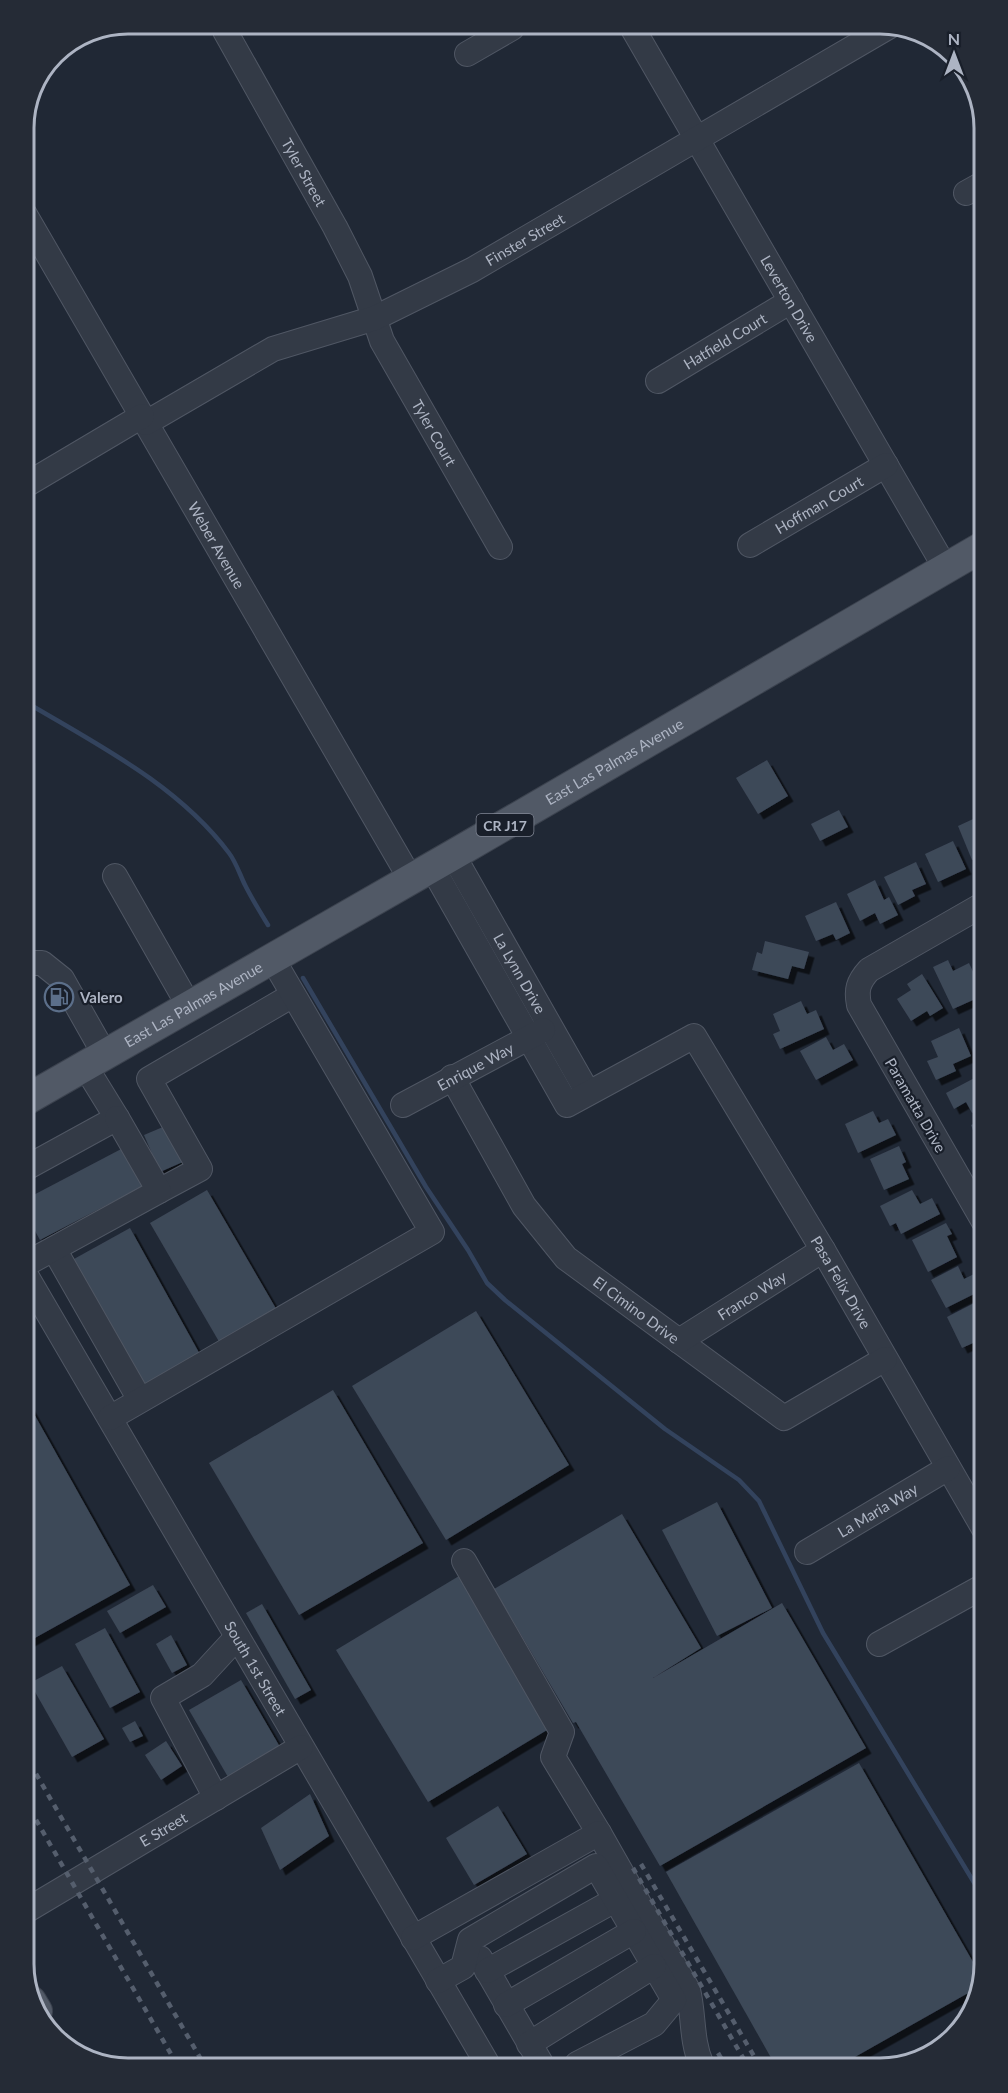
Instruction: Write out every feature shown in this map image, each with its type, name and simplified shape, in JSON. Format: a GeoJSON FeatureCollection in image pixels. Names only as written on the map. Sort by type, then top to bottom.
{"type":"FeatureCollection","features":[{"type":"Feature","properties":{"kind":"main road","name":"East Las Palmas Avenue"},"geometry":{"type":"LineString","coordinates":[[34,1095],[974,552]]}},
{"type":"Feature","properties":{"kind":"street","name":"Tyler Street"},"geometry":{"type":"LineString","coordinates":[[227,34],[335,227],[360,276],[375,318]]}},
{"type":"Feature","properties":{"kind":"street"},"geometry":{"type":"LineString","coordinates":[[467,54],[501,34]]}},
{"type":"Feature","properties":{"kind":"street","name":"Leverton Drive"},"geometry":{"type":"LineString","coordinates":[[636,35],[946,569]]}},
{"type":"Feature","properties":{"kind":"street","name":"Finster Street"},"geometry":{"type":"LineString","coordinates":[[35,480],[273,349],[375,318],[472,270],[875,35]]}},
{"type":"Feature","properties":{"kind":"street","name":"Weber Avenue"},"geometry":{"type":"LineString","coordinates":[[35,232],[144,419],[432,867]]}},
{"type":"Feature","properties":{"kind":"street","name":"Hatfield Court"},"geometry":{"type":"LineString","coordinates":[[658,381],[791,301]]}},
{"type":"Feature","properties":{"kind":"street","name":"Tyler Court"},"geometry":{"type":"LineString","coordinates":[[375,318],[382,341],[500,547]]}},
{"type":"Feature","properties":{"kind":"street","name":"Hoffman Court"},"geometry":{"type":"LineString","coordinates":[[750,545],[886,465]]}},
{"type":"Feature","properties":{"kind":"street","name":"La Lynn Drive"},"geometry":{"type":"LineString","coordinates":[[432,867],[550,1026],[588,1094],[567,1105],[432,867]]}},
{"type":"Feature","properties":{"kind":"street"},"geometry":{"type":"LineString","coordinates":[[115,876],[189,1006]]}},
{"type":"Feature","properties":{"kind":"street","name":"Paramatta Drive"},"geometry":{"type":"LineString","coordinates":[[974,910],[869,970],[860,979],[858,986],[859,1005],[974,1205]]}},
{"type":"Feature","properties":{"kind":"street"},"geometry":{"type":"LineString","coordinates":[[110,1418],[432,1232],[272,958]]}},
{"type":"Feature","properties":{"kind":"street"},"geometry":{"type":"LineString","coordinates":[[35,963],[42,963],[62,979],[117,1118],[159,1191]]}},
{"type":"Feature","properties":{"kind":"street"},"geometry":{"type":"LineString","coordinates":[[34,1259],[200,1168],[148,1079],[293,995]]}},
{"type":"Feature","properties":{"kind":"street","name":"Enrique Way"},"geometry":{"type":"LineString","coordinates":[[403,1106],[452,1077],[550,1026]]}},
{"type":"Feature","properties":{"kind":"street","name":"Pasa Felix Drive"},"geometry":{"type":"LineString","coordinates":[[588,1094],[694,1036],[823,1250],[974,1512]]}},
{"type":"Feature","properties":{"kind":"street","name":"El Cimino Drive"},"geometry":{"type":"LineString","coordinates":[[452,1077],[524,1206],[566,1258],[784,1418],[885,1359]]}},
{"type":"Feature","properties":{"kind":"street"},"geometry":{"type":"LineString","coordinates":[[34,1163],[117,1118]]}},
{"type":"Feature","properties":{"kind":"street"},"geometry":{"type":"LineString","coordinates":[[54,1249],[140,1400]]}},
{"type":"Feature","properties":{"kind":"street","name":"Franco Way"},"geometry":{"type":"LineString","coordinates":[[680,1341],[823,1250]]}},
{"type":"Feature","properties":{"kind":"street","name":"South 1st Street"},"geometry":{"type":"LineString","coordinates":[[34,1290],[484,2058]]}},
{"type":"Feature","properties":{"kind":"street","name":"La Maria Way"},"geometry":{"type":"LineString","coordinates":[[807,1552],[948,1468]]}},
{"type":"Feature","properties":{"kind":"street"},"geometry":{"type":"LineString","coordinates":[[464,1561],[562,1732],[553,1757],[688,1990],[692,2007],[693,2037],[699,2058]]}},
{"type":"Feature","properties":{"kind":"street"},"geometry":{"type":"LineString","coordinates":[[879,1644],[974,1592]]}},
{"type":"Feature","properties":{"kind":"street"},"geometry":{"type":"LineString","coordinates":[[216,1798],[163,1698],[202,1675],[237,1637]]}},
{"type":"Feature","properties":{"kind":"street","name":"E Street"},"geometry":{"type":"LineString","coordinates":[[34,1906],[301,1747]]}},
{"type":"Feature","properties":{"kind":"street"},"geometry":{"type":"LineString","coordinates":[[413,1938],[599,1833]]}},
{"type":"Feature","properties":{"kind":"street"},"geometry":{"type":"LineString","coordinates":[[438,1981],[463,1967],[470,1940],[596,1866],[674,2000],[654,2024],[589,2058]]}},
{"type":"Feature","properties":{"kind":"street"},"geometry":{"type":"LineString","coordinates":[[487,1971],[615,1900]]}},
{"type":"Feature","properties":{"kind":"street"},"geometry":{"type":"LineString","coordinates":[[506,2005],[634,1931]]}},
{"type":"Feature","properties":{"kind":"street"},"geometry":{"type":"LineString","coordinates":[[470,1940],[538,2058]]}},
{"type":"Feature","properties":{"kind":"street"},"geometry":{"type":"LineString","coordinates":[[529,2044],[654,1966]]}},
{"type":"Feature","properties":{"kind":"building"},"geometry":{"type":"Polygon","coordinates":[[[767,760],[788,796],[758,814],[736,778],[767,760]]]}},
{"type":"Feature","properties":{"kind":"building"},"geometry":{"type":"Polygon","coordinates":[[[839,810],[848,827],[820,841],[811,824],[839,810]]]}},
{"type":"Feature","properties":{"kind":"building"},"geometry":{"type":"Polygon","coordinates":[[[974,819],[974,859],[972,860],[958,826],[974,819]]]}},
{"type":"Feature","properties":{"kind":"building"},"geometry":{"type":"Polygon","coordinates":[[[953,841],[966,869],[938,882],[925,854],[953,841]]]}},
{"type":"Feature","properties":{"kind":"building"},"geometry":{"type":"Polygon","coordinates":[[[916,862],[926,884],[912,890],[915,896],[898,905],[884,877],[916,862]]]}},
{"type":"Feature","properties":{"kind":"building"},"geometry":{"type":"Polygon","coordinates":[[[875,880],[884,900],[889,897],[898,915],[880,924],[875,913],[860,921],[847,894],[875,880]]]}},
{"type":"Feature","properties":{"kind":"building"},"geometry":{"type":"Polygon","coordinates":[[[836,902],[850,933],[836,940],[833,934],[816,941],[805,916],[836,902]]]}},
{"type":"Feature","properties":{"kind":"building"},"geometry":{"type":"Polygon","coordinates":[[[765,941],[809,952],[804,969],[792,966],[788,979],[752,970],[757,952],[762,954],[765,941]]]}},
{"type":"Feature","properties":{"kind":"building"},"geometry":{"type":"Polygon","coordinates":[[[948,960],[953,971],[969,963],[974,974],[974,1000],[953,1009],[933,967],[948,960]]]}},
{"type":"Feature","properties":{"kind":"building"},"geometry":{"type":"Polygon","coordinates":[[[922,974],[943,1008],[930,1016],[927,1011],[911,1021],[897,999],[911,990],[907,984],[922,974]]]}},
{"type":"Feature","properties":{"kind":"building"},"geometry":{"type":"Polygon","coordinates":[[[801,1001],[807,1014],[816,1010],[824,1029],[780,1049],[773,1034],[780,1031],[773,1014],[801,1001]]]}},
{"type":"Feature","properties":{"kind":"building"},"geometry":{"type":"Polygon","coordinates":[[[959,1028],[971,1056],[953,1064],[956,1071],[936,1080],[927,1061],[938,1057],[931,1041],[959,1028]]]}},
{"type":"Feature","properties":{"kind":"building"},"geometry":{"type":"Polygon","coordinates":[[[826,1037],[833,1050],[844,1044],[853,1060],[816,1080],[800,1051],[826,1037]]]}},
{"type":"Feature","properties":{"kind":"building"},"geometry":{"type":"Polygon","coordinates":[[[974,1078],[974,1112],[972,1113],[966,1102],[954,1109],[946,1093],[974,1078]]]}},
{"type":"Feature","properties":{"kind":"building"},"geometry":{"type":"Polygon","coordinates":[[[873,1111],[879,1123],[888,1119],[896,1135],[858,1153],[845,1124],[873,1111]]]}},
{"type":"Feature","properties":{"kind":"building"},"geometry":{"type":"Polygon","coordinates":[[[170,1124],[185,1161],[160,1172],[144,1135],[170,1124]]]}},
{"type":"Feature","properties":{"kind":"building"},"geometry":{"type":"Polygon","coordinates":[[[899,1146],[906,1162],[902,1164],[909,1179],[884,1190],[870,1159],[899,1146]]]}},
{"type":"Feature","properties":{"kind":"building"},"geometry":{"type":"Polygon","coordinates":[[[125,1147],[145,1185],[40,1240],[34,1230],[34,1195],[125,1147]]]}},
{"type":"Feature","properties":{"kind":"building"},"geometry":{"type":"Polygon","coordinates":[[[207,1190],[278,1312],[221,1345],[150,1223],[207,1190]]]}},
{"type":"Feature","properties":{"kind":"building"},"geometry":{"type":"Polygon","coordinates":[[[912,1190],[920,1204],[932,1198],[940,1214],[901,1234],[896,1223],[890,1226],[880,1206],[912,1190]]]}},
{"type":"Feature","properties":{"kind":"building"},"geometry":{"type":"Polygon","coordinates":[[[946,1223],[952,1234],[947,1236],[957,1257],[928,1272],[912,1240],[946,1223]]]}},
{"type":"Feature","properties":{"kind":"building"},"geometry":{"type":"Polygon","coordinates":[[[130,1228],[202,1358],[146,1389],[74,1259],[130,1228]]]}},
{"type":"Feature","properties":{"kind":"building"},"geometry":{"type":"Polygon","coordinates":[[[958,1266],[964,1279],[974,1274],[974,1294],[946,1308],[931,1280],[958,1266]]]}},
{"type":"Feature","properties":{"kind":"building"},"geometry":{"type":"Polygon","coordinates":[[[974,1303],[974,1343],[962,1348],[947,1317],[974,1303]]]}},
{"type":"Feature","properties":{"kind":"building"},"geometry":{"type":"Polygon","coordinates":[[[476,1311],[569,1465],[446,1540],[352,1386],[476,1311]]]}},
{"type":"Feature","properties":{"kind":"building"},"geometry":{"type":"Polygon","coordinates":[[[333,1390],[423,1543],[299,1615],[209,1463],[333,1390]]]}},
{"type":"Feature","properties":{"kind":"building"},"geometry":{"type":"Polygon","coordinates":[[[34,1414],[130,1585],[34,1638],[34,1414]]]}},
{"type":"Feature","properties":{"kind":"building"},"geometry":{"type":"Polygon","coordinates":[[[717,1502],[772,1608],[717,1636],[662,1530],[717,1502]]]}},
{"type":"Feature","properties":{"kind":"building"},"geometry":{"type":"Polygon","coordinates":[[[622,1514],[701,1648],[653,1678],[782,1603],[866,1748],[660,1866],[576,1722],[573,1723],[494,1589],[622,1514]]]}},
{"type":"Feature","properties":{"kind":"building"},"geometry":{"type":"Polygon","coordinates":[[[459,1576],[552,1727],[428,1802],[336,1650],[459,1576]]]}},
{"type":"Feature","properties":{"kind":"building"},"geometry":{"type":"Polygon","coordinates":[[[153,1585],[166,1607],[120,1633],[107,1611],[153,1585]]]}},
{"type":"Feature","properties":{"kind":"building"},"geometry":{"type":"Polygon","coordinates":[[[262,1604],[311,1690],[295,1699],[246,1613],[262,1604]]]}},
{"type":"Feature","properties":{"kind":"building"},"geometry":{"type":"Polygon","coordinates":[[[105,1628],[140,1692],[110,1708],[75,1644],[105,1628]]]}},
{"type":"Feature","properties":{"kind":"building"},"geometry":{"type":"Polygon","coordinates":[[[171,1635],[187,1665],[172,1673],[156,1644],[171,1635]]]}},
{"type":"Feature","properties":{"kind":"building"},"geometry":{"type":"Polygon","coordinates":[[[62,1666],[104,1739],[72,1757],[34,1690],[34,1681],[62,1666]]]}},
{"type":"Feature","properties":{"kind":"building"},"geometry":{"type":"Polygon","coordinates":[[[241,1680],[280,1747],[228,1777],[189,1710],[241,1680]]]}},
{"type":"Feature","properties":{"kind":"building"},"geometry":{"type":"Polygon","coordinates":[[[135,1721],[143,1736],[130,1742],[122,1728],[135,1721]]]}},
{"type":"Feature","properties":{"kind":"building"},"geometry":{"type":"Polygon","coordinates":[[[166,1741],[182,1766],[161,1780],[145,1755],[166,1741]]]}},
{"type":"Feature","properties":{"kind":"building"},"geometry":{"type":"Polygon","coordinates":[[[859,1763],[974,1964],[969,1993],[853,2058],[771,2058],[666,1872],[859,1763]]]}},
{"type":"Feature","properties":{"kind":"building"},"geometry":{"type":"Polygon","coordinates":[[[310,1794],[329,1836],[280,1870],[261,1828],[310,1794]]]}},
{"type":"Feature","properties":{"kind":"building"},"geometry":{"type":"Polygon","coordinates":[[[498,1806],[527,1854],[474,1885],[446,1838],[498,1806]]]}},
{"type":"Feature","properties":{"kind":"waterway"},"geometry":{"type":"LineString","coordinates":[[35,707],[134,767],[185,806],[208,828],[236,864],[268,925]]}},
{"type":"Feature","properties":{"kind":"waterway"},"geometry":{"type":"LineString","coordinates":[[303,978],[426,1187],[487,1283],[665,1429],[739,1480],[759,1501],[823,1633],[974,1882]]}},
{"type":"Feature","properties":{"kind":"railway"},"geometry":{"type":"LineString","coordinates":[[34,1770],[200,2058]]}},
{"type":"Feature","properties":{"kind":"railway"},"geometry":{"type":"LineString","coordinates":[[34,1816],[173,2058]]}},
{"type":"Feature","properties":{"kind":"railway"},"geometry":{"type":"LineString","coordinates":[[641,1864],[755,2058]]}},
{"type":"Feature","properties":{"kind":"railway"},"geometry":{"type":"LineString","coordinates":[[633,1868],[743,2058]]}},
{"type":"Feature","properties":{"kind":"railway"},"geometry":{"type":"LineString","coordinates":[[718,2053],[721,2058]]}},
{"type":"Feature","properties":{"kind":"place","name":"Valero"},"geometry":{"type":"Point","coordinates":[59,997]}}]}
